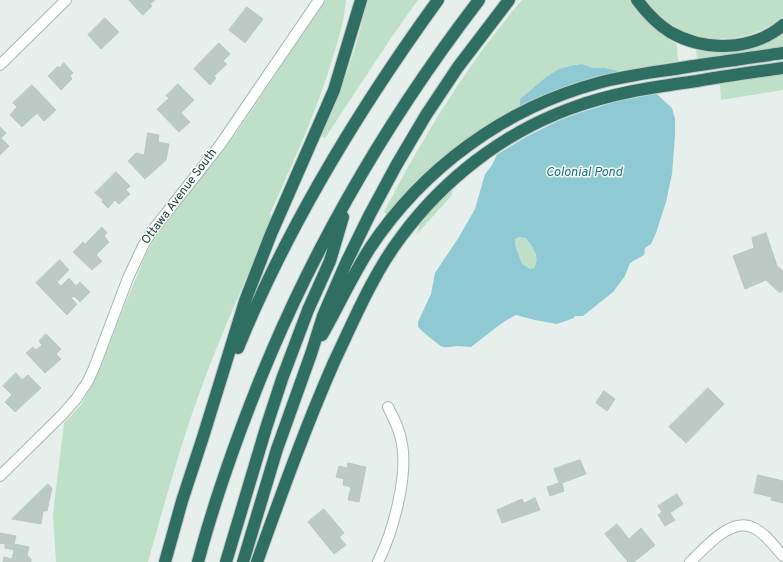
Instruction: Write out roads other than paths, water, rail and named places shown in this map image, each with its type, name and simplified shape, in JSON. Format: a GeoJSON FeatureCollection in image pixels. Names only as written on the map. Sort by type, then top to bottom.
{"type":"FeatureCollection","features":[{"type":"Feature","properties":{"kind":"highway"},"geometry":{"type":"LineString","coordinates":[[352,33],[356,0]]}},
{"type":"Feature","properties":{"kind":"highway"},"geometry":{"type":"LineString","coordinates":[[204,436],[245,301],[271,234],[334,90],[361,0]]}},
{"type":"Feature","properties":{"kind":"highway"},"geometry":{"type":"LineString","coordinates":[[165,562],[182,502],[222,385],[268,280],[321,179],[362,109],[438,0]]}},
{"type":"Feature","properties":{"kind":"highway"},"geometry":{"type":"LineString","coordinates":[[198,562],[222,482],[259,381],[301,286],[349,196],[402,108],[433,61],[479,0]]}},
{"type":"Feature","properties":{"kind":"highway"},"geometry":{"type":"LineString","coordinates":[[243,562],[277,449],[323,316],[346,263],[397,164],[426,115],[458,67],[509,0]]}},
{"type":"Feature","properties":{"kind":"highway"},"geometry":{"type":"LineString","coordinates":[[637,0],[653,18],[669,31],[691,41],[714,46],[736,45],[760,39],[783,25]]}},
{"type":"Feature","properties":{"kind":"highway"},"geometry":{"type":"LineString","coordinates":[[311,354],[370,248],[403,205],[435,172],[459,152],[489,131],[510,119],[551,100],[596,84],[655,72],[783,53]]}},
{"type":"Feature","properties":{"kind":"highway"},"geometry":{"type":"LineString","coordinates":[[257,562],[300,444],[352,322],[372,284],[401,237],[428,204],[447,185],[488,150],[528,127],[568,109],[605,97],[637,90],[783,68]]}},
{"type":"Feature","properties":{"kind":"highway"},"geometry":{"type":"LineString","coordinates":[[226,562],[282,379],[308,310],[330,261],[349,196]]}},
{"type":"Feature","properties":{"kind":"street"},"geometry":{"type":"LineString","coordinates":[[0,65],[66,0]]}},
{"type":"Feature","properties":{"kind":"street","name":"Ottawa Avenue South"},"geometry":{"type":"LineString","coordinates":[[0,476],[76,399],[94,368],[128,278],[146,241],[163,216],[233,128],[319,0]]}},
{"type":"Feature","properties":{"kind":"street"},"geometry":{"type":"LineString","coordinates":[[378,562],[396,513],[400,496],[403,463],[402,444],[399,429],[388,407]]}},
{"type":"Feature","properties":{"kind":"street"},"geometry":{"type":"LineString","coordinates":[[690,562],[723,532],[738,526],[753,527],[759,531],[783,556]]}},
{"type":"Feature","properties":{"kind":"water","name":"Colonial Pond"},"geometry":{"type":"Polygon","coordinates":[[[582,64],[593,68],[605,68],[620,71],[633,77],[647,85],[672,108],[675,119],[675,135],[672,174],[666,202],[651,244],[645,248],[644,255],[630,263],[625,276],[613,292],[583,316],[575,316],[574,318],[557,324],[516,315],[498,326],[471,347],[443,347],[418,327],[418,322],[431,294],[435,273],[459,237],[475,209],[485,174],[492,165],[520,107],[520,99],[554,72],[568,66],[582,64]],[[519,237],[515,239],[515,245],[522,264],[530,269],[534,268],[537,260],[533,248],[526,238],[519,237]]]}}]}
